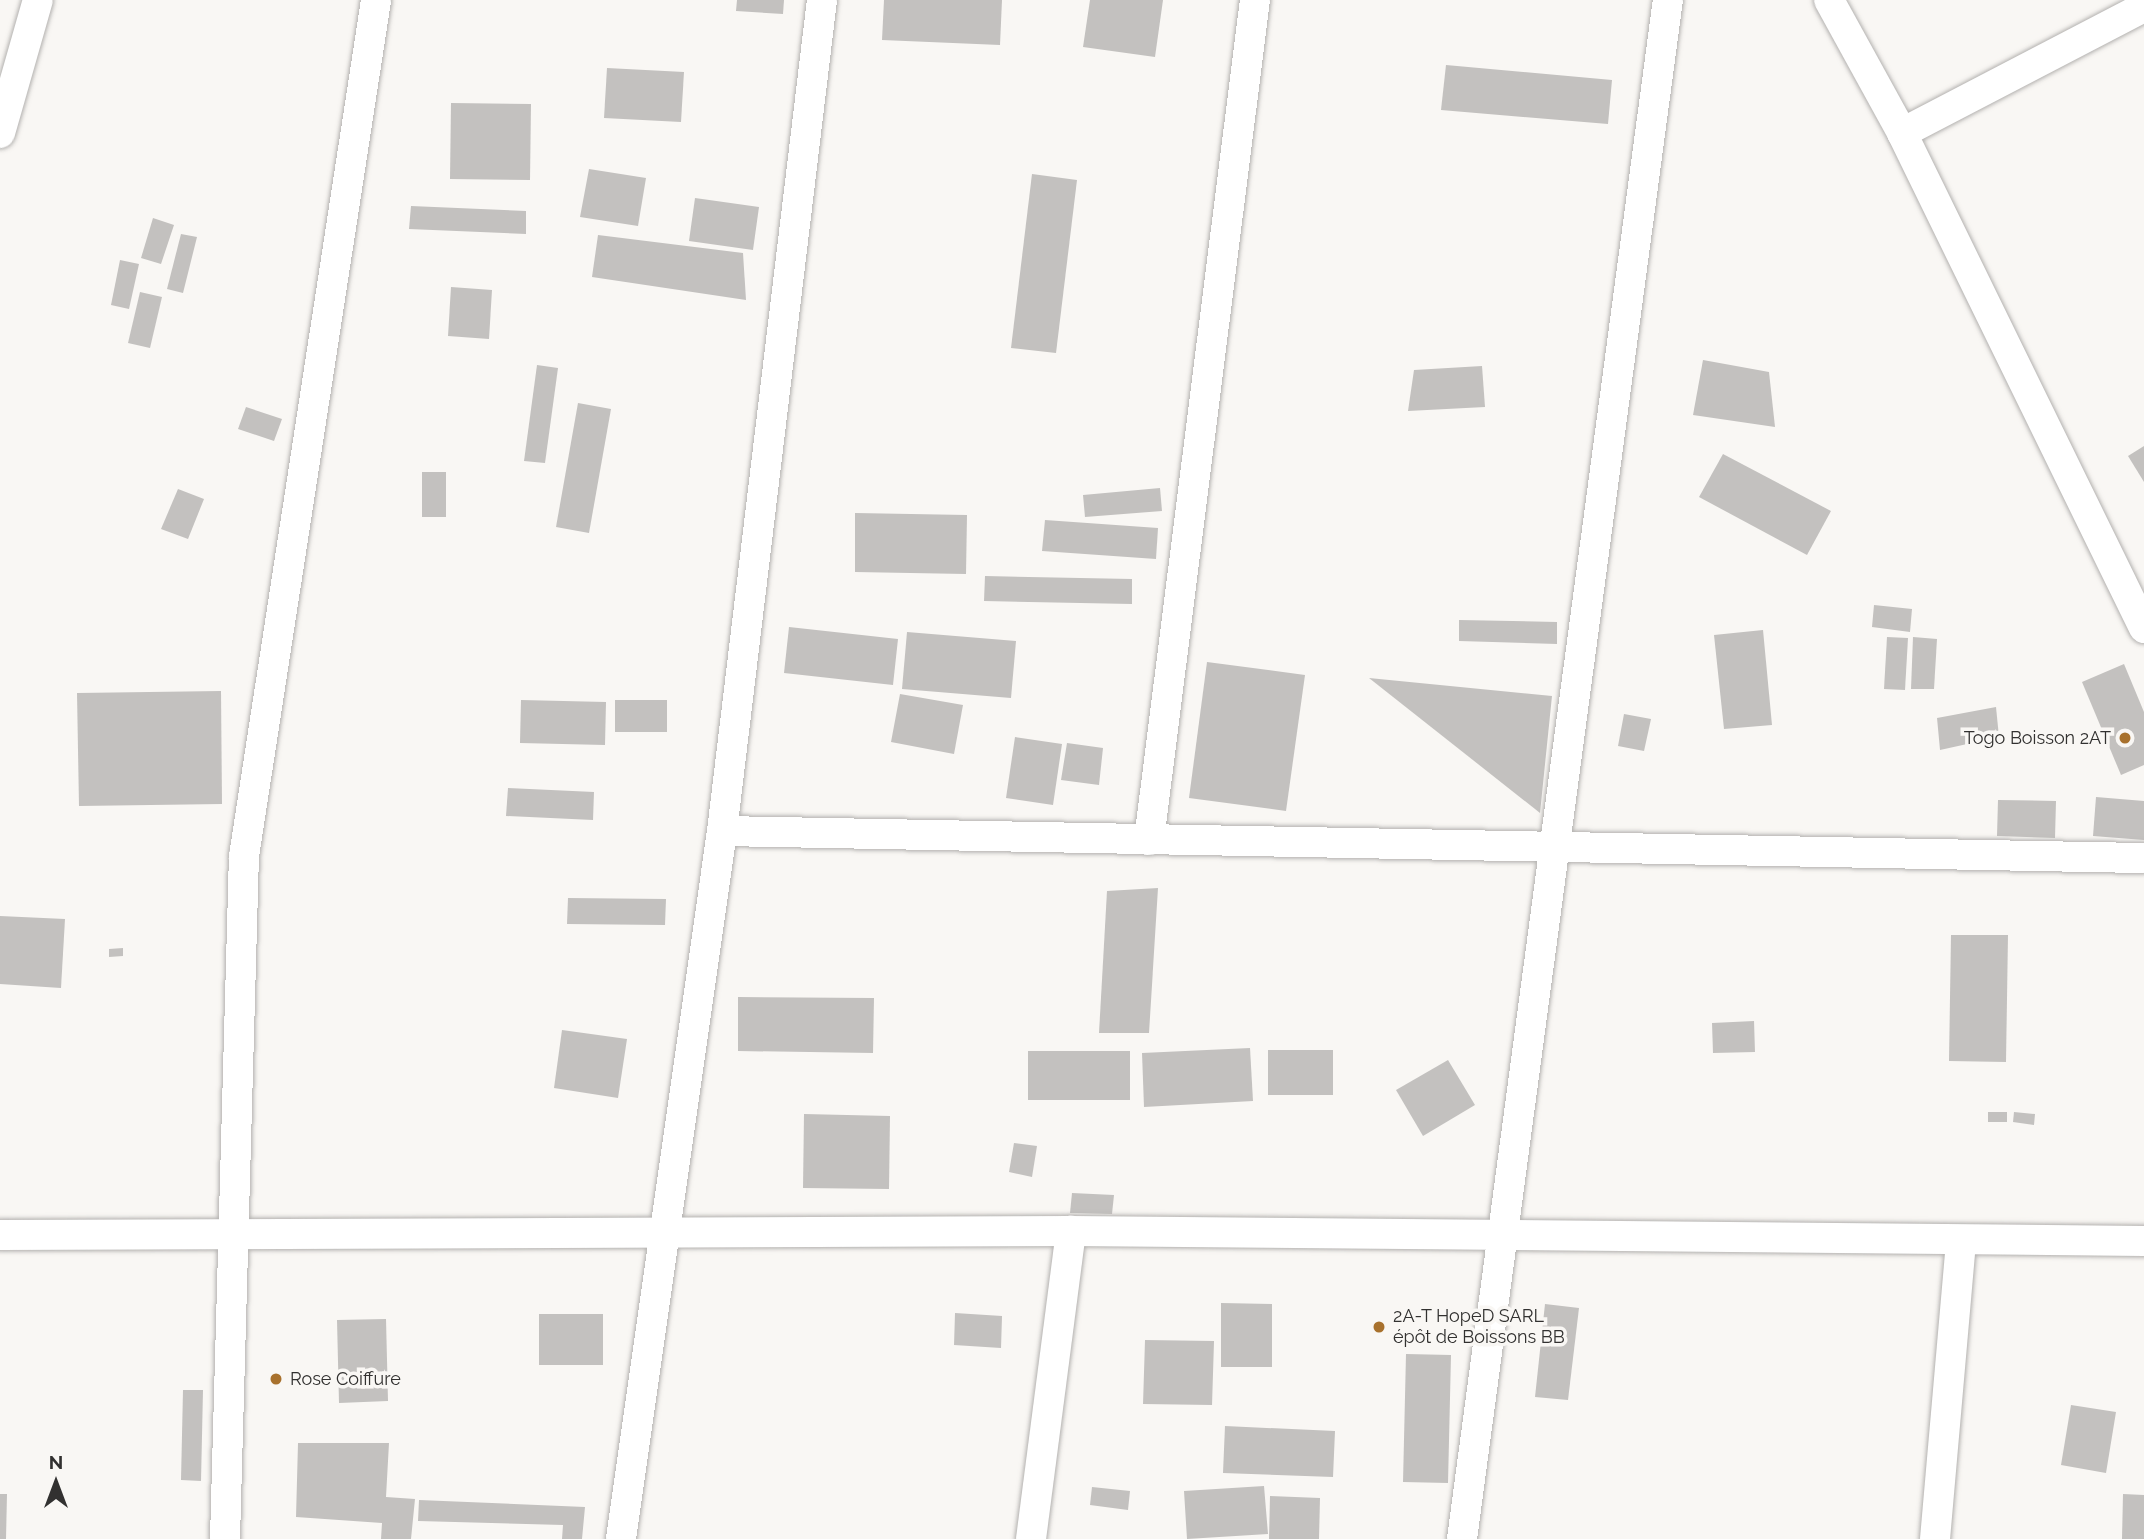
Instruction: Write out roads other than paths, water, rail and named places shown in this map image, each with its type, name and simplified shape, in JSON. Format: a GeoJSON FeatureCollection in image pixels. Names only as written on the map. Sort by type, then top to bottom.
{"type":"FeatureCollection","features":[{"type":"Feature","properties":{"kind":"street"},"geometry":{"type":"LineString","coordinates":[[0,134],[38,0]]}},
{"type":"Feature","properties":{"kind":"street"},"geometry":{"type":"LineString","coordinates":[[225,1539],[244,856],[376,0]]}},
{"type":"Feature","properties":{"kind":"street"},"geometry":{"type":"LineString","coordinates":[[621,1539],[722,831],[822,0]]}},
{"type":"Feature","properties":{"kind":"street"},"geometry":{"type":"LineString","coordinates":[[1150,839],[1255,0]]}},
{"type":"Feature","properties":{"kind":"street"},"geometry":{"type":"LineString","coordinates":[[1462,1539],[1668,0]]}},
{"type":"Feature","properties":{"kind":"street"},"geometry":{"type":"LineString","coordinates":[[1829,0],[1902,133],[2144,628]]}},
{"type":"Feature","properties":{"kind":"street"},"geometry":{"type":"LineString","coordinates":[[1902,133],[2144,7]]}},
{"type":"Feature","properties":{"kind":"street"},"geometry":{"type":"LineString","coordinates":[[722,831],[2144,858]]}},
{"type":"Feature","properties":{"kind":"street"},"geometry":{"type":"LineString","coordinates":[[0,1235],[664,1237],[1071,1231],[1501,1238],[2144,1241]]}},
{"type":"Feature","properties":{"kind":"street"},"geometry":{"type":"LineString","coordinates":[[1031,1539],[1071,1231]]}},
{"type":"Feature","properties":{"kind":"street"},"geometry":{"type":"LineString","coordinates":[[1935,1539],[1961,1241]]}},
{"type":"Feature","properties":{"kind":"place","name":"Togo Boisson 2AT"},"geometry":{"type":"Point","coordinates":[2125,738]}},
{"type":"Feature","properties":{"kind":"place","name":"2A-T HopeD SARL épôt de Boissons BB"},"geometry":{"type":"Point","coordinates":[1379,1327]}},
{"type":"Feature","properties":{"kind":"place","name":"Rose Coiffure"},"geometry":{"type":"Point","coordinates":[276,1379]}}]}
